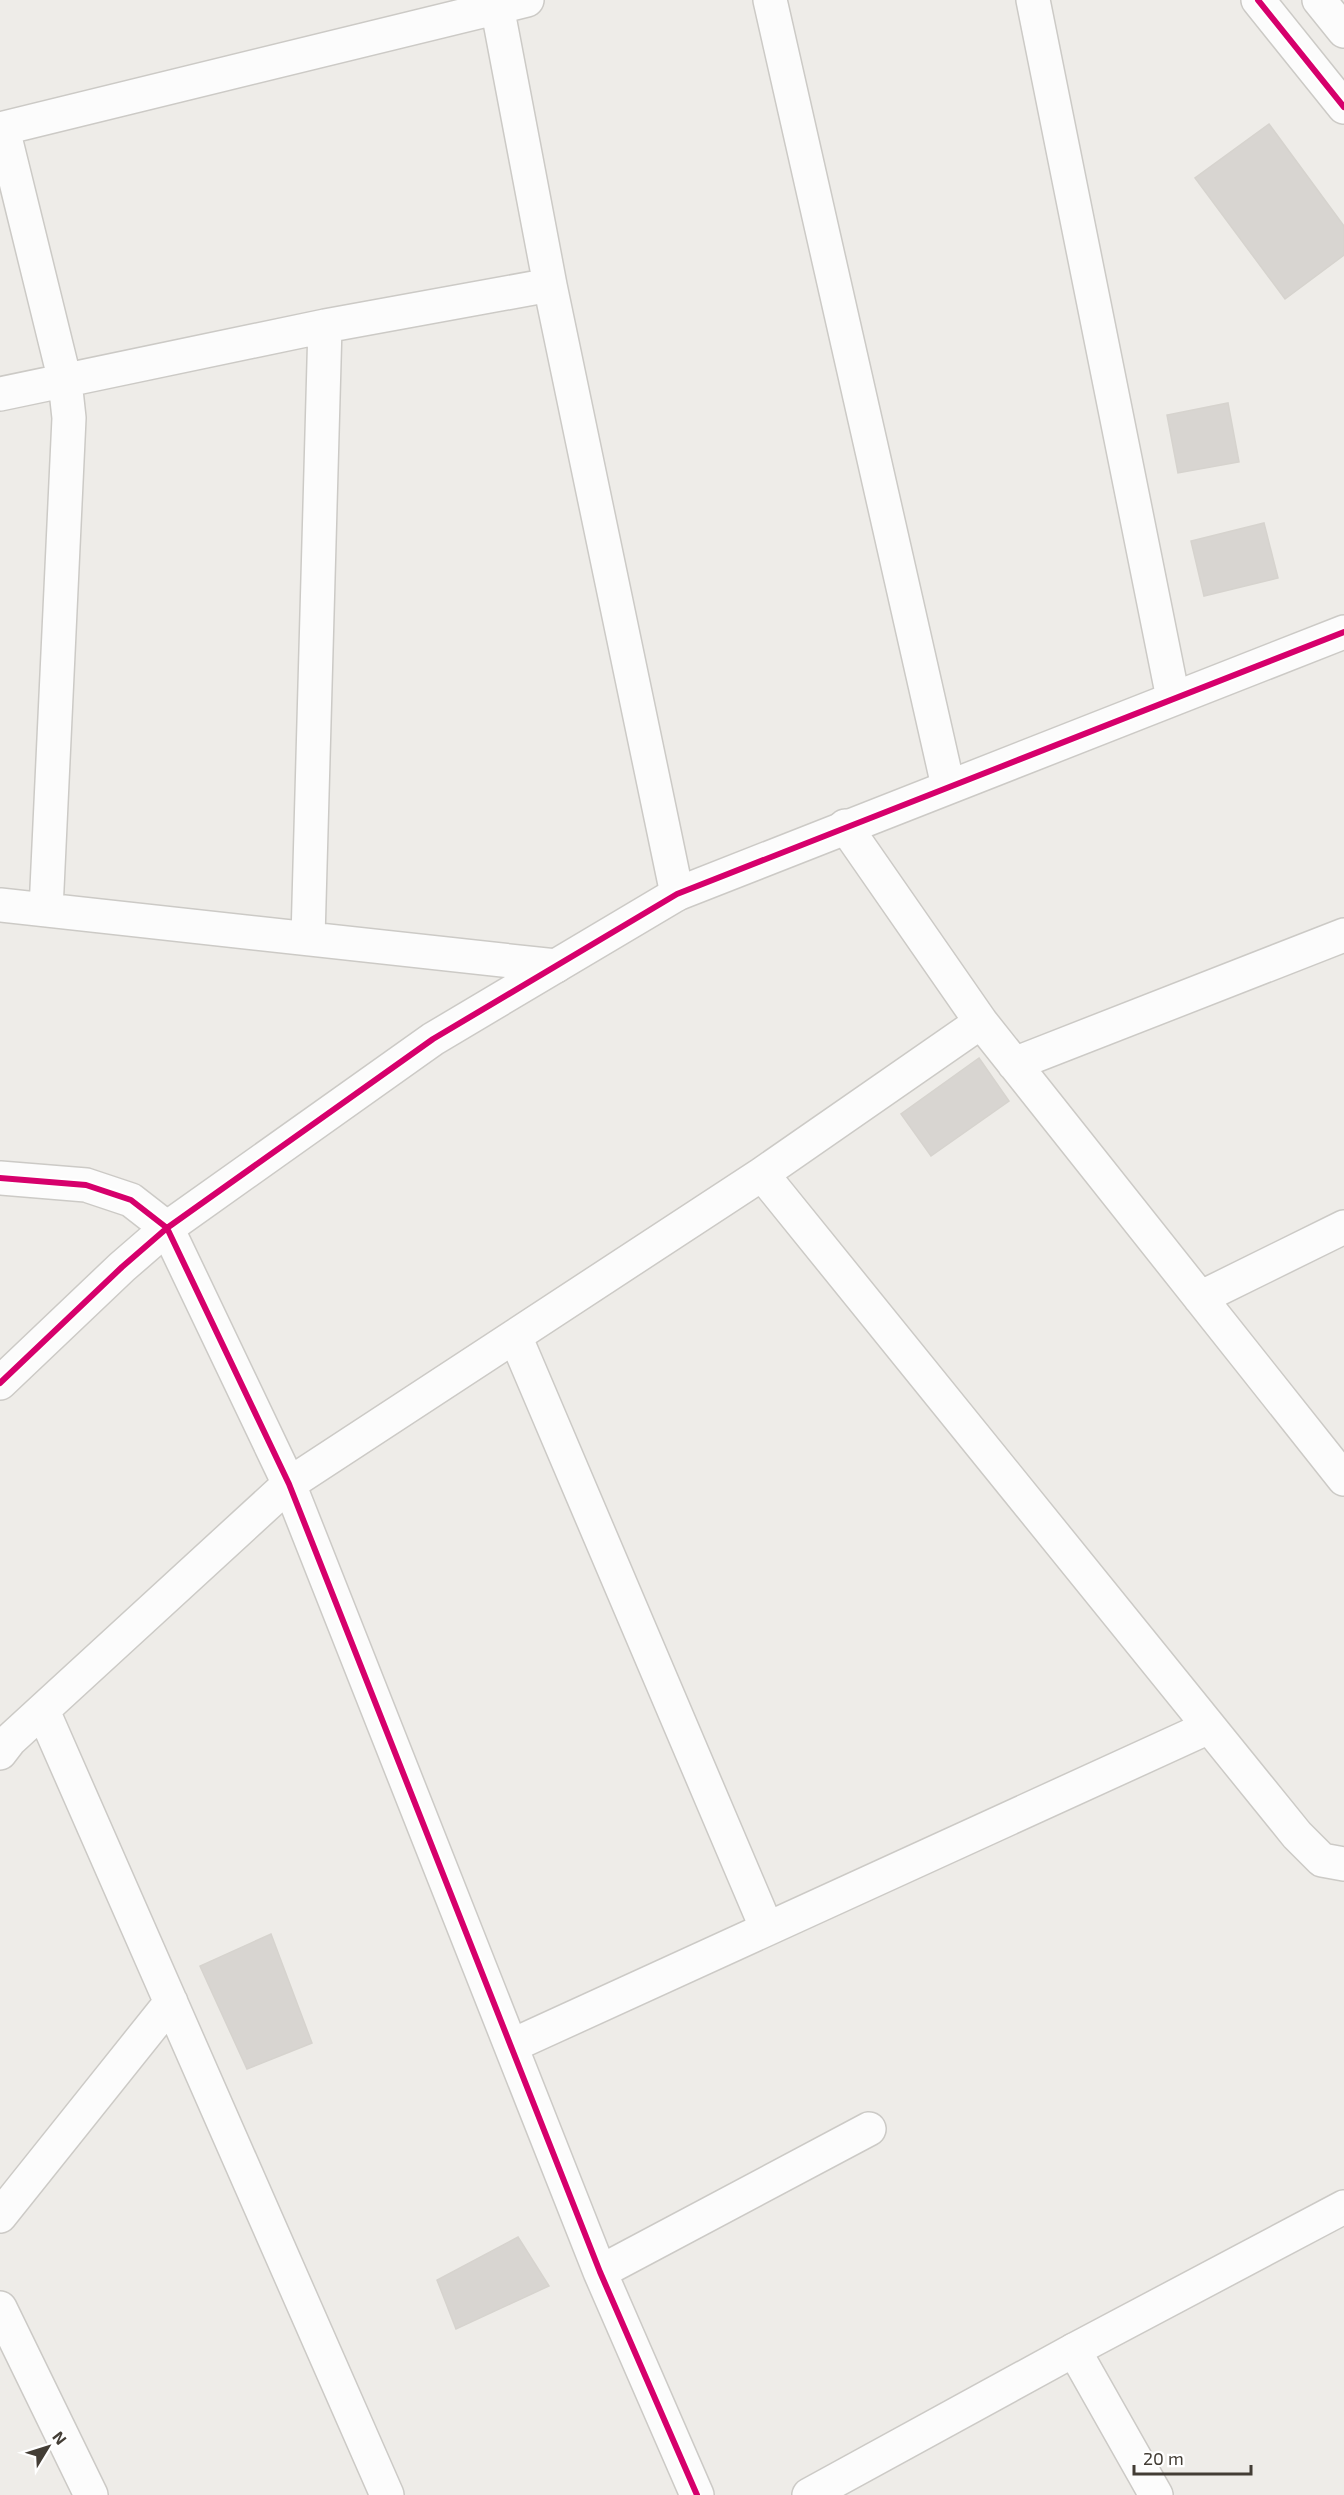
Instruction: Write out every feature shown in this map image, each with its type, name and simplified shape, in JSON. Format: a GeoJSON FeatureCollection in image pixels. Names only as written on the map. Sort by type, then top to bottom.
{"type":"FeatureCollection","features":[{"type":"Feature","properties":{"kind":"street"},"geometry":{"type":"LineString","coordinates":[[770,0],[948,786]]}},
{"type":"Feature","properties":{"kind":"street"},"geometry":{"type":"LineString","coordinates":[[1033,0],[1173,698]]}},
{"type":"Feature","properties":{"kind":"street"},"geometry":{"type":"LineString","coordinates":[[1258,0],[1344,107]]}},
{"type":"Feature","properties":{"kind":"street"},"geometry":{"type":"LineString","coordinates":[[1319,0],[1344,31]]}},
{"type":"Feature","properties":{"kind":"street"},"geometry":{"type":"LineString","coordinates":[[45,910],[69,418],[65,381],[2,129],[512,3],[550,285],[676,894]]}},
{"type":"Feature","properties":{"kind":"street"},"geometry":{"type":"LineString","coordinates":[[0,394],[325,326],[550,285]]}},
{"type":"Feature","properties":{"kind":"street"},"geometry":{"type":"LineString","coordinates":[[308,938],[325,326]]}},
{"type":"Feature","properties":{"kind":"street"},"geometry":{"type":"LineString","coordinates":[[0,1383],[167,1228],[433,1039],[676,894],[1344,632]]}},
{"type":"Feature","properties":{"kind":"street"},"geometry":{"type":"LineString","coordinates":[[845,826],[981,1022],[1344,1479]]}},
{"type":"Feature","properties":{"kind":"street"},"geometry":{"type":"LineString","coordinates":[[0,904],[556,966]]}},
{"type":"Feature","properties":{"kind":"street"},"geometry":{"type":"LineString","coordinates":[[1014,1064],[1344,935]]}},
{"type":"Feature","properties":{"kind":"street"},"geometry":{"type":"LineString","coordinates":[[0,1753],[10,1740],[289,1484],[762,1174],[981,1022]]}},
{"type":"Feature","properties":{"kind":"street"},"geometry":{"type":"LineString","coordinates":[[762,1174],[1297,1835],[1322,1860],[1344,1864]]}},
{"type":"Feature","properties":{"kind":"street"},"geometry":{"type":"LineString","coordinates":[[0,1178],[86,1185],[131,1200],[167,1228],[289,1484],[600,2272],[697,2495]]}},
{"type":"Feature","properties":{"kind":"street"},"geometry":{"type":"LineString","coordinates":[[1200,1298],[1344,1227]]}},
{"type":"Feature","properties":{"kind":"street"},"geometry":{"type":"LineString","coordinates":[[515,1336],[767,1929]]}},
{"type":"Feature","properties":{"kind":"street"},"geometry":{"type":"LineString","coordinates":[[43,1711],[387,2495]]}},
{"type":"Feature","properties":{"kind":"street"},"geometry":{"type":"LineString","coordinates":[[511,2046],[1209,1727]]}},
{"type":"Feature","properties":{"kind":"street"},"geometry":{"type":"LineString","coordinates":[[0,2216],[171,2002]]}},
{"type":"Feature","properties":{"kind":"street"},"geometry":{"type":"LineString","coordinates":[[600,2272],[869,2129]]}},
{"type":"Feature","properties":{"kind":"street"},"geometry":{"type":"LineString","coordinates":[[809,2495],[1074,2350],[1344,2207]]}},
{"type":"Feature","properties":{"kind":"street"},"geometry":{"type":"LineString","coordinates":[[0,2308],[91,2495]]}},
{"type":"Feature","properties":{"kind":"street"},"geometry":{"type":"LineString","coordinates":[[1074,2350],[1156,2495]]}},
{"type":"Feature","properties":{"kind":"building"},"geometry":{"type":"Polygon","coordinates":[[[1269,124],[1344,226],[1344,255],[1285,299],[1195,178],[1269,124]]]}},
{"type":"Feature","properties":{"kind":"building"},"geometry":{"type":"Polygon","coordinates":[[[1228,403],[1239,462],[1178,473],[1167,415],[1228,403]]]}},
{"type":"Feature","properties":{"kind":"building"},"geometry":{"type":"Polygon","coordinates":[[[1264,523],[1278,578],[1204,596],[1191,541],[1264,523]]]}},
{"type":"Feature","properties":{"kind":"building"},"geometry":{"type":"Polygon","coordinates":[[[979,1058],[1009,1101],[931,1156],[901,1114],[979,1058]]]}},
{"type":"Feature","properties":{"kind":"building"},"geometry":{"type":"Polygon","coordinates":[[[271,1934],[312,2043],[247,2069],[200,1966],[271,1934]]]}},
{"type":"Feature","properties":{"kind":"building"},"geometry":{"type":"Polygon","coordinates":[[[518,2237],[549,2286],[456,2329],[437,2280],[518,2237]]]}},
{"type":"Feature","properties":{"kind":"cycle path"},"geometry":{"type":"LineString","coordinates":[[1258,0],[1344,107]]}},
{"type":"Feature","properties":{"kind":"cycle path"},"geometry":{"type":"LineString","coordinates":[[0,1383],[122,1267],[167,1228],[433,1039],[677,894],[1344,632]]}},
{"type":"Feature","properties":{"kind":"cycle path"},"geometry":{"type":"LineString","coordinates":[[0,1178],[86,1185],[131,1200],[167,1228],[289,1484],[600,2272],[697,2495]]}}]}
